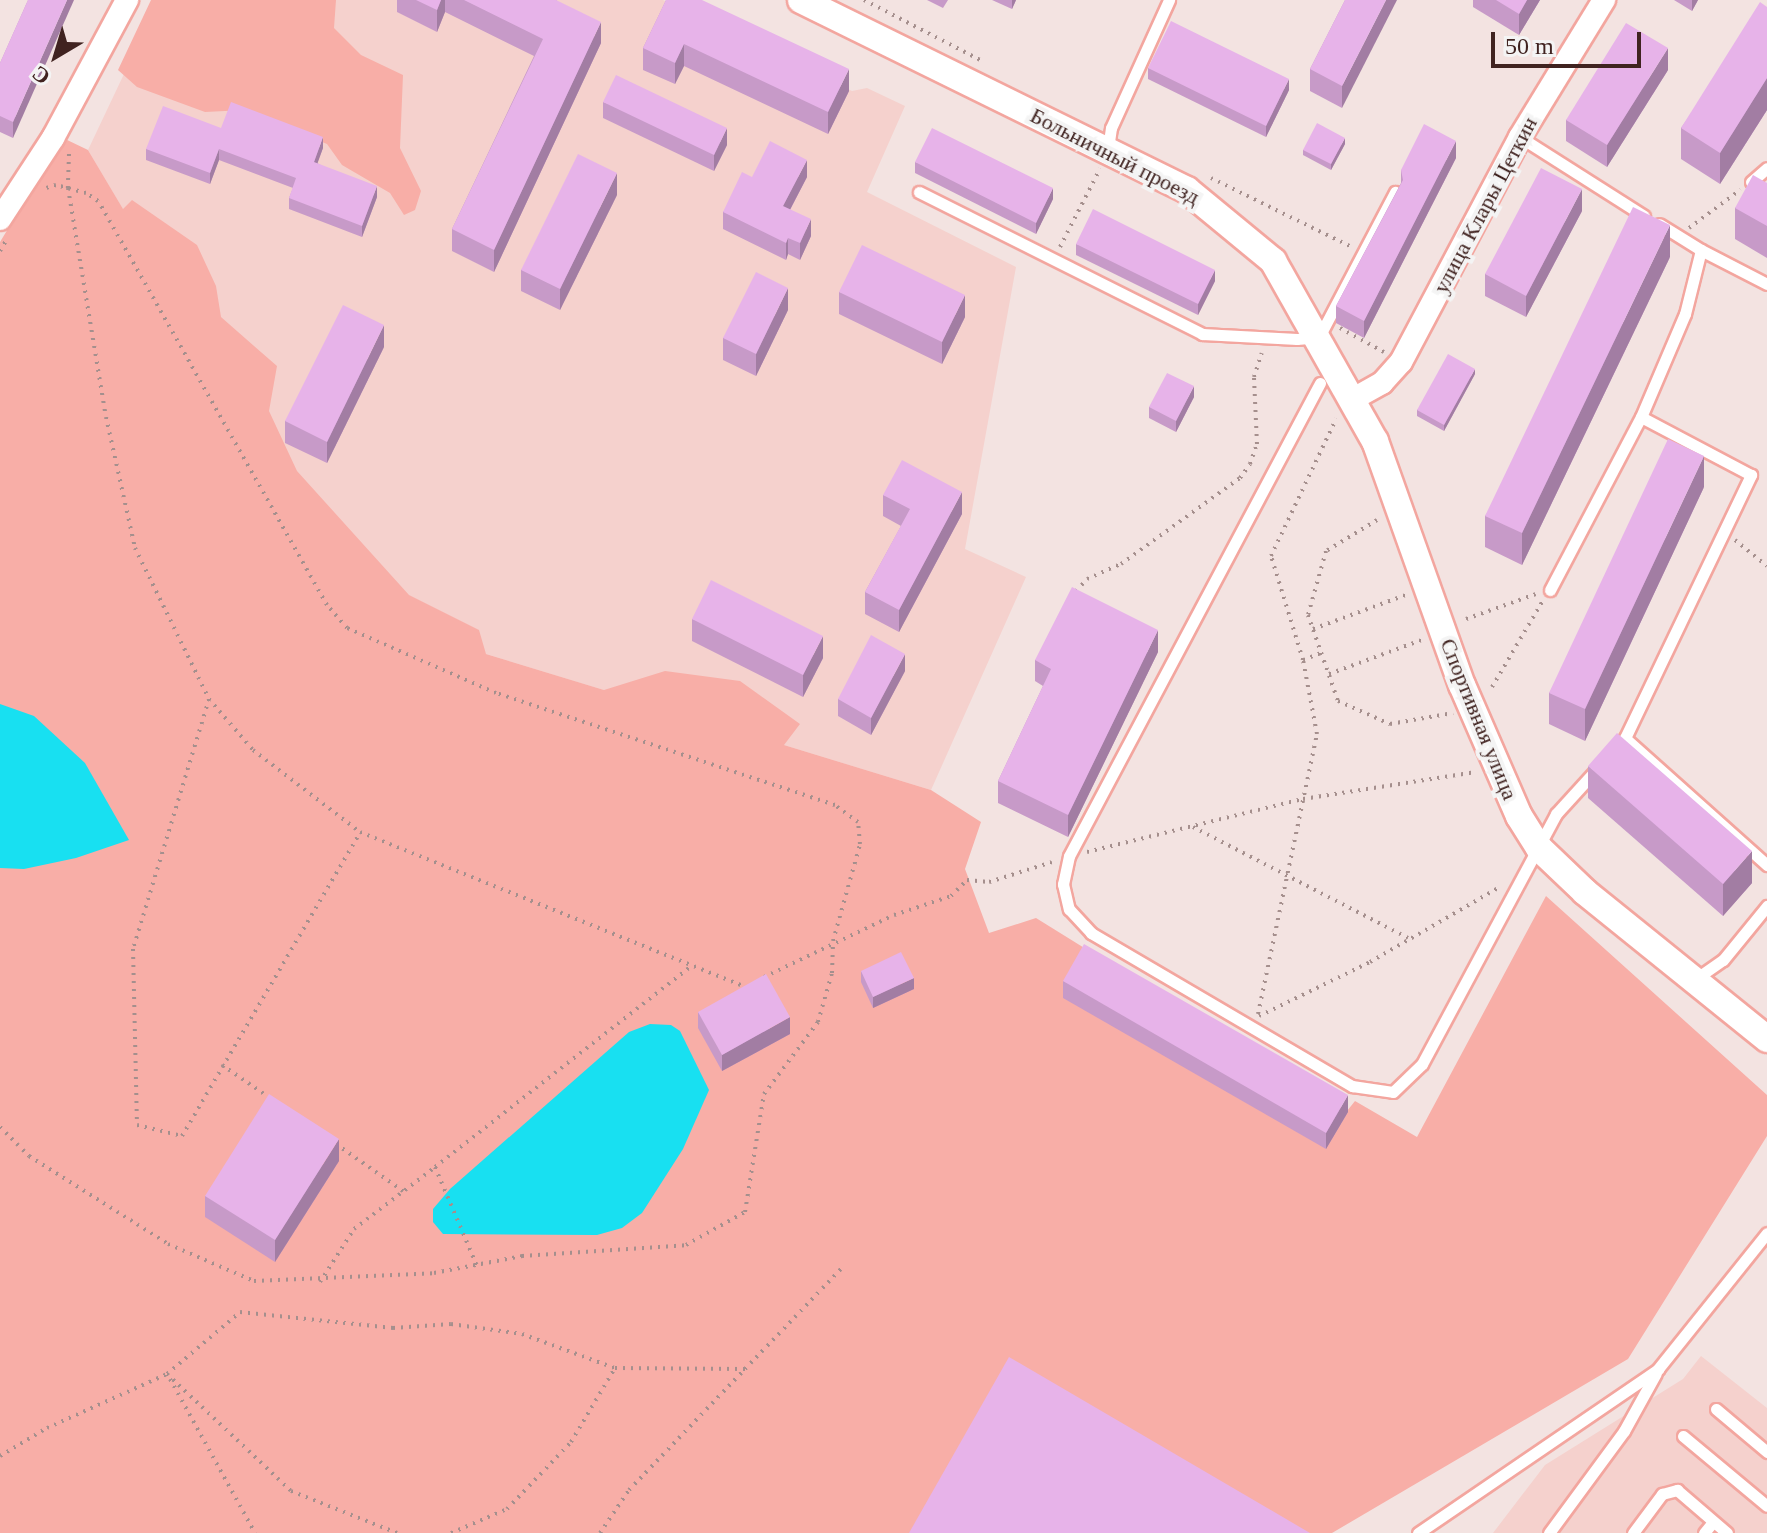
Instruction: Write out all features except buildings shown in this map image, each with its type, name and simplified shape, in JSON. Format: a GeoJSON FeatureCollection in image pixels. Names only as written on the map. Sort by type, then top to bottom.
{"type":"FeatureCollection","features":[{"type":"Feature","properties":{"kind":"street"},"geometry":{"type":"LineString","coordinates":[[0,219],[53,138],[127,0]]}},
{"type":"Feature","properties":{"kind":"street","name":"улица Клары Цеткин"},"geometry":{"type":"LineString","coordinates":[[1355,398],[1382,383],[1401,362],[1520,137],[1604,0]]}},
{"type":"Feature","properties":{"kind":"street","name":"Больничный проезд"},"geometry":{"type":"LineString","coordinates":[[809,2],[1187,190],[1249,236],[1273,261],[1323,329],[1355,398]]}},
{"type":"Feature","properties":{"kind":"street","name":"Спортивная улица"},"geometry":{"type":"LineString","coordinates":[[1355,398],[1384,463],[1495,771],[1539,848],[1585,892],[1767,1039]]}},
{"type":"Feature","properties":{"kind":"lane"},"geometry":{"type":"LineString","coordinates":[[1108,149],[1111,128],[1169,0]]}},
{"type":"Feature","properties":{"kind":"lane"},"geometry":{"type":"LineString","coordinates":[[1520,137],[1626,207],[1681,234],[1701,250],[1767,284]]}},
{"type":"Feature","properties":{"kind":"lane"},"geometry":{"type":"LineString","coordinates":[[1751,182],[1767,168]]}},
{"type":"Feature","properties":{"kind":"lane"},"geometry":{"type":"LineString","coordinates":[[919,192],[1202,334],[1273,338],[1323,329],[1395,192]]}},
{"type":"Feature","properties":{"kind":"lane"},"geometry":{"type":"LineString","coordinates":[[1550,590],[1641,417],[1685,314],[1701,250]]}},
{"type":"Feature","properties":{"kind":"lane"},"geometry":{"type":"LineString","coordinates":[[1320,383],[1069,856],[1063,884],[1069,909],[1091,933],[1255,1022],[1352,1086],[1393,1092],[1422,1064],[1556,814],[1625,738],[1726,534],[1751,475],[1641,417]]}},
{"type":"Feature","properties":{"kind":"lane"},"geometry":{"type":"LineString","coordinates":[[1625,738],[1767,865]]}},
{"type":"Feature","properties":{"kind":"lane"},"geometry":{"type":"LineString","coordinates":[[1693,981],[1723,960],[1767,906]]}},
{"type":"Feature","properties":{"kind":"lane"},"geometry":{"type":"LineString","coordinates":[[1549,1533],[1624,1431],[1658,1369],[1767,1233]]}},
{"type":"Feature","properties":{"kind":"lane"},"geometry":{"type":"LineString","coordinates":[[1418,1533],[1658,1369]]}},
{"type":"Feature","properties":{"kind":"lane"},"geometry":{"type":"LineString","coordinates":[[1716,1409],[1767,1452]]}},
{"type":"Feature","properties":{"kind":"lane"},"geometry":{"type":"LineString","coordinates":[[1683,1436],[1767,1506]]}},
{"type":"Feature","properties":{"kind":"lane"},"geometry":{"type":"LineString","coordinates":[[1633,1533],[1662,1494],[1677,1490],[1727,1533]]}},
{"type":"Feature","properties":{"kind":"lane"},"geometry":{"type":"LineString","coordinates":[[1704,1533],[1713,1522]]}},
{"type":"Feature","properties":{"kind":"path"},"geometry":{"type":"LineString","coordinates":[[69,140],[68,188],[106,417],[135,548],[209,699],[253,750],[360,832],[744,988],[833,941],[951,896],[967,880],[989,882],[1069,856],[1303,799],[1476,772]]}},
{"type":"Feature","properties":{"kind":"path"},"geometry":{"type":"LineString","coordinates":[[1054,260],[1108,149]]}},
{"type":"Feature","properties":{"kind":"path"},"geometry":{"type":"LineString","coordinates":[[1681,234],[1751,182]]}},
{"type":"Feature","properties":{"kind":"path"},"geometry":{"type":"LineString","coordinates":[[0,1127],[29,1156],[168,1244],[254,1281],[320,1282],[477,1266],[522,1256],[686,1245],[745,1212],[764,1094],[818,1022],[832,973],[833,941],[860,844],[858,822],[835,805],[496,693],[347,628],[327,605],[98,201],[68,188]]}},
{"type":"Feature","properties":{"kind":"path"},"geometry":{"type":"LineString","coordinates":[[1323,329],[1390,356]]}},
{"type":"Feature","properties":{"kind":"path"},"geometry":{"type":"LineString","coordinates":[[1072,595],[1087,579],[1121,564],[1245,471],[1257,444],[1254,377],[1273,338]]}},
{"type":"Feature","properties":{"kind":"path"},"geometry":{"type":"LineString","coordinates":[[1255,1022],[1317,734],[1303,660],[1271,556],[1336,419]]}},
{"type":"Feature","properties":{"kind":"path"},"geometry":{"type":"LineString","coordinates":[[1377,520],[1326,551],[1308,615],[1338,701],[1390,724],[1453,713]]}},
{"type":"Feature","properties":{"kind":"path"},"geometry":{"type":"LineString","coordinates":[[1726,534],[1767,566]]}},
{"type":"Feature","properties":{"kind":"path"},"geometry":{"type":"LineString","coordinates":[[1466,619],[1550,590]]}},
{"type":"Feature","properties":{"kind":"path"},"geometry":{"type":"LineString","coordinates":[[1492,687],[1550,590]]}},
{"type":"Feature","properties":{"kind":"path"},"geometry":{"type":"LineString","coordinates":[[1313,629],[1406,595]]}},
{"type":"Feature","properties":{"kind":"path"},"geometry":{"type":"LineString","coordinates":[[1329,674],[1424,640]]}},
{"type":"Feature","properties":{"kind":"path"},"geometry":{"type":"LineString","coordinates":[[1303,660],[1321,653]]}},
{"type":"Feature","properties":{"kind":"path"},"geometry":{"type":"LineString","coordinates":[[209,699],[133,949],[137,1125],[182,1136],[360,832]]}},
{"type":"Feature","properties":{"kind":"path"},"geometry":{"type":"LineString","coordinates":[[1191,826],[1408,938]]}},
{"type":"Feature","properties":{"kind":"path"},"geometry":{"type":"LineString","coordinates":[[1255,1022],[1525,874]]}},
{"type":"Feature","properties":{"kind":"path"},"geometry":{"type":"LineString","coordinates":[[320,1282],[354,1229],[690,967]]}},
{"type":"Feature","properties":{"kind":"path"},"geometry":{"type":"LineString","coordinates":[[222,1065],[274,1101]]}},
{"type":"Feature","properties":{"kind":"path"},"geometry":{"type":"LineString","coordinates":[[326,1137],[403,1191]]}},
{"type":"Feature","properties":{"kind":"path"},"geometry":{"type":"LineString","coordinates":[[435,1167],[477,1266]]}},
{"type":"Feature","properties":{"kind":"path"},"geometry":{"type":"LineString","coordinates":[[600,1533],[629,1490],[842,1268]]}},
{"type":"Feature","properties":{"kind":"path"},"geometry":{"type":"LineString","coordinates":[[0,1456],[47,1428],[167,1374],[240,1312],[393,1328],[451,1324],[522,1334],[615,1368],[745,1369]]}},
{"type":"Feature","properties":{"kind":"path"},"geometry":{"type":"LineString","coordinates":[[451,1533],[507,1509],[571,1442],[615,1368]]}},
{"type":"Feature","properties":{"kind":"path"},"geometry":{"type":"LineString","coordinates":[[167,1374],[255,1533]]}},
{"type":"Feature","properties":{"kind":"path"},"geometry":{"type":"LineString","coordinates":[[167,1374],[291,1491],[397,1533]]}},
{"type":"Feature","properties":{"kind":"shaded area"},"geometry":{"type":"Polygon","coordinates":[[[151,0],[336,0],[334,28],[361,55],[403,75],[400,148],[421,191],[415,210],[404,215],[390,193],[342,165],[327,144],[245,110],[205,112],[137,87],[118,70],[151,0]]]}},
{"type":"Feature","properties":{"kind":"shaded area"},"geometry":{"type":"Polygon","coordinates":[[[159,0],[663,0],[852,91],[867,88],[905,106],[867,192],[1016,267],[965,549],[1026,577],[931,790],[362,616],[88,150],[159,0]]]}},
{"type":"Feature","properties":{"kind":"shaded area"},"geometry":{"type":"Polygon","coordinates":[[[63,138],[88,150],[123,209],[132,200],[197,245],[216,286],[221,317],[277,366],[269,411],[297,471],[409,595],[479,630],[486,654],[604,690],[665,671],[740,681],[800,724],[784,745],[931,790],[981,822],[965,869],[989,933],[1036,918],[1347,1111],[1355,1101],[1417,1137],[1546,896],[1767,1095],[1767,1136],[1628,1359],[1332,1533],[0,1533],[0,242],[63,138]]]}},
{"type":"Feature","properties":{"kind":"shaded area"},"geometry":{"type":"Polygon","coordinates":[[[1701,1356],[1767,1408],[1767,1533],[1493,1533],[1545,1465],[1683,1379],[1701,1356]]]}},
{"type":"Feature","properties":{"kind":"water"},"geometry":{"type":"Polygon","coordinates":[[[0,704],[34,716],[85,763],[129,840],[76,858],[24,869],[0,868],[0,704]]]}},
{"type":"Feature","properties":{"kind":"water"},"geometry":{"type":"Polygon","coordinates":[[[650,1024],[671,1025],[680,1031],[709,1090],[683,1149],[642,1213],[622,1228],[597,1235],[443,1234],[433,1222],[433,1209],[450,1189],[629,1032],[650,1024]]]}}]}
